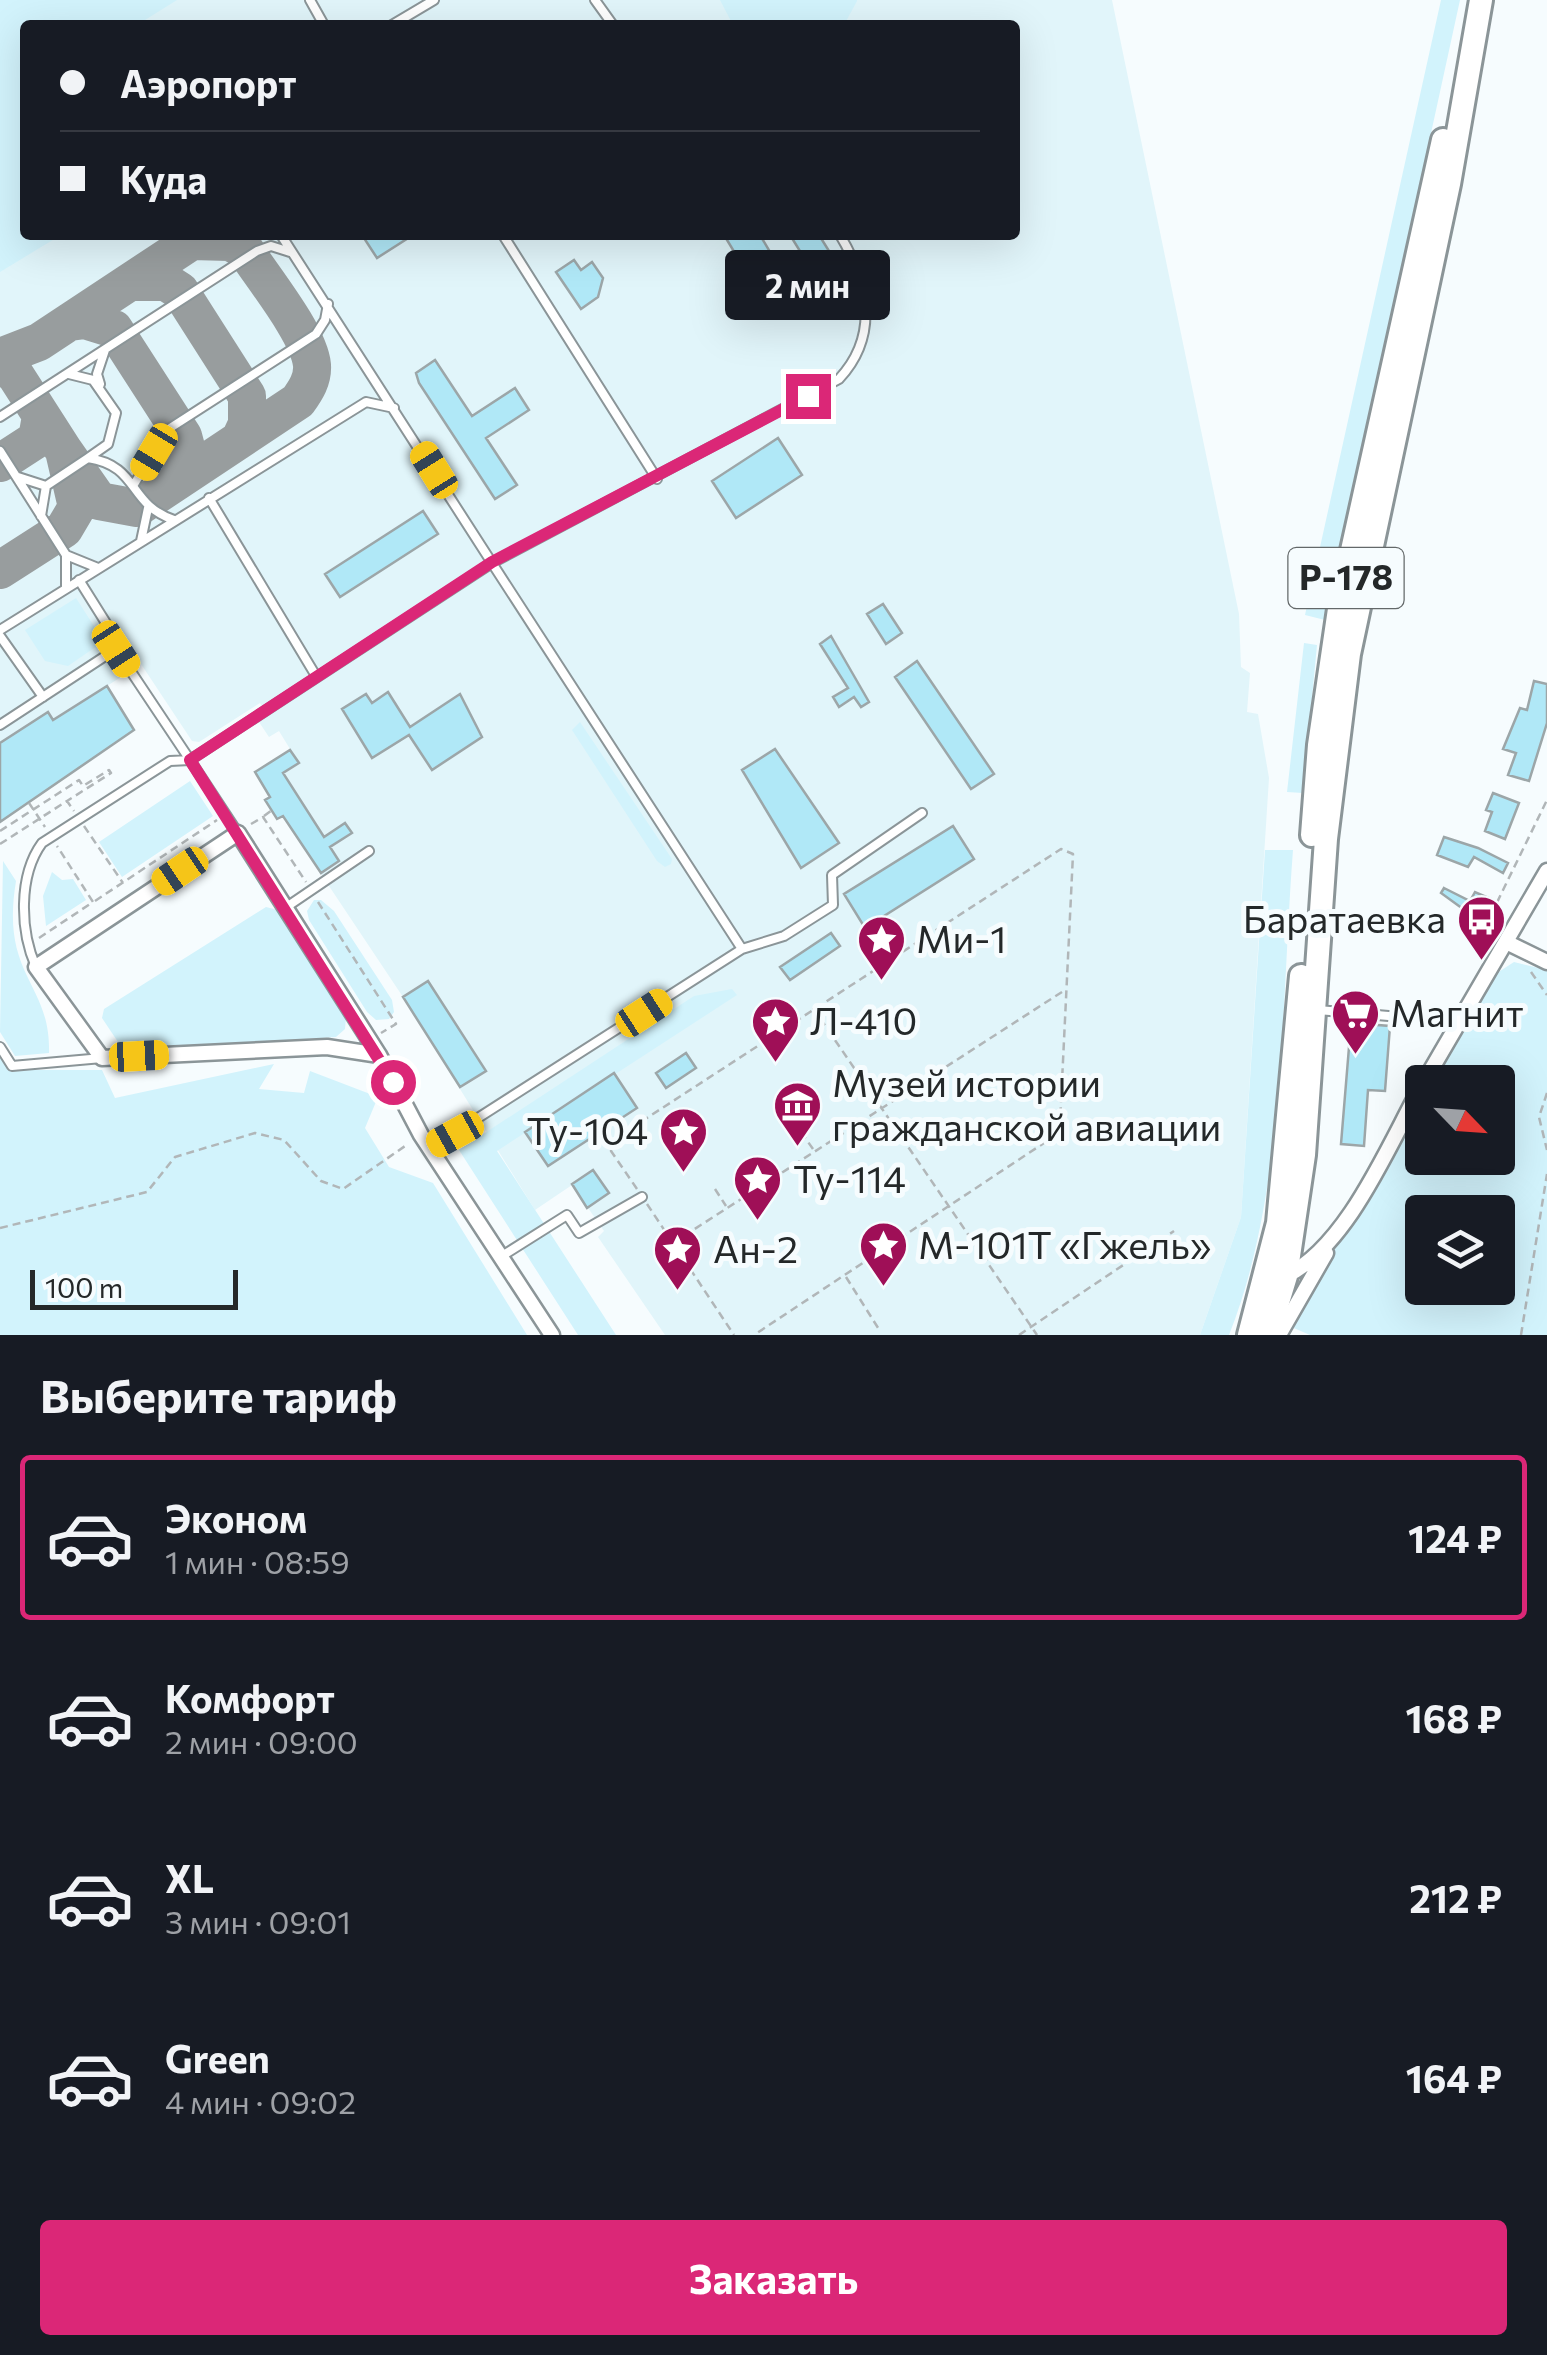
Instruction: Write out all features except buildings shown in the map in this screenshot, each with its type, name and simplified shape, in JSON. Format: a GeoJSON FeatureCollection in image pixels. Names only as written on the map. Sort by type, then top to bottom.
{"type":"FeatureCollection","features":[{"type":"Feature","properties":{"kind":"highway","name":"Р-178"},"geometry":{"type":"LineString","coordinates":[[1249,1335],[1277,1275],[1304,1155],[1326,839],[1349,654],[1449,184],[1480,3]]}},
{"type":"Feature","properties":{"kind":"highway","name":"Р-178"},"geometry":{"type":"LineString","coordinates":[[1268,1335],[1277,1275],[1318,745],[1339,609],[1433,178],[1480,3]]}},
{"type":"Feature","properties":{"kind":"street"},"geometry":{"type":"LineString","coordinates":[[379,1055],[327,1048],[102,1058],[36,968],[238,833],[370,1040],[379,1055],[421,1134],[552,1335]]}},
{"type":"Feature","properties":{"kind":"street"},"geometry":{"type":"LineString","coordinates":[[1434,1065],[1547,871]]}},
{"type":"Feature","properties":{"kind":"street"},"geometry":{"type":"LineString","coordinates":[[1506,942],[1540,959]]}},
{"type":"Feature","properties":{"kind":"street"},"geometry":{"type":"LineString","coordinates":[[1279,1335],[1405,1116]]}},
{"type":"Feature","properties":{"kind":"street"},"geometry":{"type":"LineString","coordinates":[[1277,1275],[1320,1254],[1339,1231]]}},
{"type":"Feature","properties":{"kind":"lane"},"geometry":{"type":"LineString","coordinates":[[401,20],[434,0]]}},
{"type":"Feature","properties":{"kind":"lane"},"geometry":{"type":"LineString","coordinates":[[285,240],[742,949]]}},
{"type":"Feature","properties":{"kind":"lane"},"geometry":{"type":"LineString","coordinates":[[506,240],[656,479]]}},
{"type":"Feature","properties":{"kind":"lane"},"geometry":{"type":"LineString","coordinates":[[36,968],[28,945],[29,870],[39,847],[51,837],[170,760],[190,760],[492,562],[656,479],[839,379],[852,365],[862,344],[868,307],[858,266],[843,240]]}},
{"type":"Feature","properties":{"kind":"lane"},"geometry":{"type":"LineString","coordinates":[[0,425],[3,416],[257,251],[271,246],[286,249],[298,258]]}},
{"type":"Feature","properties":{"kind":"lane"},"geometry":{"type":"LineString","coordinates":[[133,486],[167,430],[316,334],[326,320],[328,304]]}},
{"type":"Feature","properties":{"kind":"lane"},"geometry":{"type":"LineString","coordinates":[[41,516],[46,486],[108,444],[115,428],[116,413],[97,374],[106,350]]}},
{"type":"Feature","properties":{"kind":"lane"},"geometry":{"type":"LineString","coordinates":[[69,374],[82,375],[102,388]]}},
{"type":"Feature","properties":{"kind":"lane"},"geometry":{"type":"LineString","coordinates":[[43,697],[0,630],[366,402],[395,408]]}},
{"type":"Feature","properties":{"kind":"lane"},"geometry":{"type":"LineString","coordinates":[[0,452],[66,555],[66,588]]}},
{"type":"Feature","properties":{"kind":"lane"},"geometry":{"type":"LineString","coordinates":[[88,458],[110,461],[122,470],[148,508],[174,520]]}},
{"type":"Feature","properties":{"kind":"lane"},"geometry":{"type":"LineString","coordinates":[[122,470],[141,473]]}},
{"type":"Feature","properties":{"kind":"lane"},"geometry":{"type":"LineString","coordinates":[[16,477],[46,486]]}},
{"type":"Feature","properties":{"kind":"lane"},"geometry":{"type":"LineString","coordinates":[[209,498],[316,676]]}},
{"type":"Feature","properties":{"kind":"lane"},"geometry":{"type":"LineString","coordinates":[[141,541],[148,508]]}},
{"type":"Feature","properties":{"kind":"lane"},"geometry":{"type":"LineString","coordinates":[[66,555],[98,568]]}},
{"type":"Feature","properties":{"kind":"lane"},"geometry":{"type":"LineString","coordinates":[[79,580],[116,639],[116,649],[238,833]]}},
{"type":"Feature","properties":{"kind":"lane"},"geometry":{"type":"LineString","coordinates":[[0,725],[116,649]]}},
{"type":"Feature","properties":{"kind":"lane"},"geometry":{"type":"LineString","coordinates":[[431,1148],[742,949],[784,936],[833,905],[832,875],[922,813]]}},
{"type":"Feature","properties":{"kind":"lane"},"geometry":{"type":"LineString","coordinates":[[285,908],[369,850]]}},
{"type":"Feature","properties":{"kind":"lane"},"geometry":{"type":"LineString","coordinates":[[1314,1010],[1459,1022]]}},
{"type":"Feature","properties":{"kind":"lane"},"geometry":{"type":"LineString","coordinates":[[0,1047],[12,1066],[102,1058]]}},
{"type":"Feature","properties":{"kind":"lane"},"geometry":{"type":"LineString","coordinates":[[502,1256],[567,1214],[579,1233],[642,1197]]}},
{"type":"Feature","properties":{"kind":"path"},"geometry":{"type":"LineString","coordinates":[[109,770],[111,773],[77,795],[2,843],[0,833],[79,780],[83,786],[109,770]]}},
{"type":"Feature","properties":{"kind":"path"},"geometry":{"type":"LineString","coordinates":[[72,785],[77,795]]}},
{"type":"Feature","properties":{"kind":"path"},"geometry":{"type":"LineString","coordinates":[[1506,942],[1484,929],[1547,800]]}},
{"type":"Feature","properties":{"kind":"path"},"geometry":{"type":"LineString","coordinates":[[67,802],[123,883]]}},
{"type":"Feature","properties":{"kind":"path"},"geometry":{"type":"LineString","coordinates":[[29,803],[94,902]]}},
{"type":"Feature","properties":{"kind":"path"},"geometry":{"type":"LineString","coordinates":[[238,833],[272,810]]}},
{"type":"Feature","properties":{"kind":"path"},"geometry":{"type":"LineString","coordinates":[[28,945],[226,814]]}},
{"type":"Feature","properties":{"kind":"path"},"geometry":{"type":"LineString","coordinates":[[263,816],[396,1024],[370,1040]]}},
{"type":"Feature","properties":{"kind":"path"},"geometry":{"type":"LineString","coordinates":[[734,1335],[611,1151],[613,1140],[1061,848],[1073,854],[1060,1122],[1053,1136],[754,1335]]}},
{"type":"Feature","properties":{"kind":"path"},"geometry":{"type":"LineString","coordinates":[[1540,959],[1533,978],[1547,995]]}},
{"type":"Feature","properties":{"kind":"path"},"geometry":{"type":"LineString","coordinates":[[672,1244],[1066,989]]}},
{"type":"Feature","properties":{"kind":"path"},"geometry":{"type":"LineString","coordinates":[[813,1007],[1037,1335]]}},
{"type":"Feature","properties":{"kind":"path"},"geometry":{"type":"LineString","coordinates":[[1547,1094],[1539,1117],[1547,1150]]}},
{"type":"Feature","properties":{"kind":"path"},"geometry":{"type":"LineString","coordinates":[[801,1132],[814,1150]]}},
{"type":"Feature","properties":{"kind":"path"},"geometry":{"type":"LineString","coordinates":[[0,1228],[148,1192],[175,1157],[255,1133],[284,1140],[322,1181],[343,1189],[421,1134]]}},
{"type":"Feature","properties":{"kind":"path"},"geometry":{"type":"LineString","coordinates":[[1521,1335],[1547,1174]]}},
{"type":"Feature","properties":{"kind":"path"},"geometry":{"type":"LineString","coordinates":[[715,1190],[727,1208]]}},
{"type":"Feature","properties":{"kind":"path"},"geometry":{"type":"LineString","coordinates":[[1018,1335],[1174,1232]]}},
{"type":"Feature","properties":{"kind":"path"},"geometry":{"type":"LineString","coordinates":[[845,1275],[880,1331]]}},
{"type":"Feature","properties":{"kind":"shaded area"},"geometry":{"type":"Polygon","coordinates":[[[0,0],[1112,0],[1239,614],[1241,667],[1250,673],[1247,712],[1258,714],[1269,778],[1241,1217],[1200,1335],[665,1335],[598,1237],[604,1231],[572,1185],[535,1210],[403,997],[283,817],[277,819],[265,800],[270,796],[255,772],[290,749],[279,731],[269,737],[259,722],[268,716],[260,703],[199,742],[192,741],[141,664],[107,686],[134,730],[0,822],[0,0]]]}},
{"type":"Feature","properties":{"kind":"shaded area"},"geometry":{"type":"Polygon","coordinates":[[[0,0],[177,0],[145,20],[20,20],[20,240],[53,240],[0,272],[0,0]]]}},
{"type":"Feature","properties":{"kind":"shaded area"},"geometry":{"type":"Polygon","coordinates":[[[720,0],[857,0],[847,20],[730,20],[720,0]]]}},
{"type":"Feature","properties":{"kind":"shaded area"},"geometry":{"type":"Polygon","coordinates":[[[1441,0],[1460,0],[1325,620],[1305,615],[1441,0]]]}},
{"type":"Feature","properties":{"kind":"shaded area"},"geometry":{"type":"Polygon","coordinates":[[[76,598],[99,634],[97,646],[68,666],[45,661],[25,630],[76,598]]]}},
{"type":"Feature","properties":{"kind":"shaded area"},"geometry":{"type":"Polygon","coordinates":[[[1304,643],[1317,645],[1303,793],[1287,792],[1304,643]]]}},
{"type":"Feature","properties":{"kind":"shaded area"},"geometry":{"type":"Polygon","coordinates":[[[580,722],[672,859],[671,864],[665,867],[657,861],[572,730],[580,722]]]}},
{"type":"Feature","properties":{"kind":"shaded area"},"geometry":{"type":"Polygon","coordinates":[[[190,781],[213,816],[122,877],[99,842],[190,781]]]}},
{"type":"Feature","properties":{"kind":"shaded area"},"geometry":{"type":"Polygon","coordinates":[[[1265,850],[1293,850],[1283,1033],[1271,1159],[1248,1279],[1229,1335],[1200,1335],[1241,1217],[1265,850]]]}},
{"type":"Feature","properties":{"kind":"shaded area"},"geometry":{"type":"Polygon","coordinates":[[[3,861],[16,881],[15,938],[48,1029],[49,1053],[15,1056],[0,1032],[3,861]]]}},
{"type":"Feature","properties":{"kind":"shaded area"},"geometry":{"type":"Polygon","coordinates":[[[52,872],[62,880],[73,879],[86,900],[46,926],[43,896],[52,872]]]}},
{"type":"Feature","properties":{"kind":"shaded area"},"geometry":{"type":"Polygon","coordinates":[[[314,900],[321,900],[334,911],[392,1000],[394,1012],[389,1019],[376,1020],[367,1012],[309,920],[307,911],[314,900]]]}},
{"type":"Feature","properties":{"kind":"shaded area"},"geometry":{"type":"Polygon","coordinates":[[[266,907],[278,910],[346,1017],[345,1029],[336,1037],[132,1051],[120,1045],[102,1018],[104,1009],[266,907]]]}},
{"type":"Feature","properties":{"kind":"shaded area"},"geometry":{"type":"Polygon","coordinates":[[[1514,962],[1547,970],[1547,1335],[1310,1335],[1289,1326],[1405,1132],[1405,1175],[1515,1175],[1515,1065],[1444,1065],[1497,973],[1514,962]]]}},
{"type":"Feature","properties":{"kind":"shaded area"},"geometry":{"type":"Polygon","coordinates":[[[732,989],[737,995],[497,1151],[616,1335],[578,1335],[459,1150],[694,996],[732,989]]]}},
{"type":"Feature","properties":{"kind":"shaded area"},"geometry":{"type":"Polygon","coordinates":[[[0,1057],[9,1070],[102,1070],[115,1098],[274,1064],[259,1089],[304,1093],[310,1071],[378,1097],[365,1128],[389,1167],[433,1183],[527,1335],[0,1335],[0,1057]]]}},
{"type":"Feature","properties":{"kind":"taxiway"},"geometry":{"type":"LineString","coordinates":[[0,357],[39,342],[193,240]]}},
{"type":"Feature","properties":{"kind":"taxiway"},"geometry":{"type":"LineString","coordinates":[[64,451],[99,501],[137,508],[298,401],[304,393],[312,370],[309,352],[294,322],[245,250],[230,242],[192,241]]}},
{"type":"Feature","properties":{"kind":"taxiway"},"geometry":{"type":"LineString","coordinates":[[131,282],[166,282],[180,291],[247,396],[247,424],[240,439]]}},
{"type":"Feature","properties":{"kind":"taxiway"},"geometry":{"type":"LineString","coordinates":[[70,322],[85,320],[114,329],[183,436],[187,451],[178,480]]}},
{"type":"Feature","properties":{"kind":"taxiway"},"geometry":{"type":"LineString","coordinates":[[0,366],[14,373],[64,451],[77,507],[64,529],[0,570]]}},
{"type":"Feature","properties":{"kind":"taxiway"},"geometry":{"type":"LineString","coordinates":[[0,463],[37,439],[41,416]]}},
{"type":"Feature","properties":{"kind":"place","name":"Баратаевка"},"geometry":{"type":"Point","coordinates":[1481,962]}},
{"type":"Feature","properties":{"kind":"place","name":"Ми-1"},"geometry":{"type":"Point","coordinates":[881,982]}},
{"type":"Feature","properties":{"kind":"place","name":"Магнит"},"geometry":{"type":"Point","coordinates":[1355,1056]}},
{"type":"Feature","properties":{"kind":"place","name":"Л-410"},"geometry":{"type":"Point","coordinates":[775,1064]}},
{"type":"Feature","properties":{"kind":"place","name":"Музей истории гражданской авиации"},"geometry":{"type":"Point","coordinates":[797,1148]}},
{"type":"Feature","properties":{"kind":"place","name":"Ту-104"},"geometry":{"type":"Point","coordinates":[683,1174]}},
{"type":"Feature","properties":{"kind":"place","name":"Ту-114"},"geometry":{"type":"Point","coordinates":[758,1222]}},
{"type":"Feature","properties":{"kind":"place","name":"М-101Т «Гжель»"},"geometry":{"type":"Point","coordinates":[883,1288]}},
{"type":"Feature","properties":{"kind":"place","name":"Ан-2"},"geometry":{"type":"Point","coordinates":[678,1292]}},
{"type":"Feature","properties":{"kind":"route"},"geometry":{"type":"LineString","coordinates":[[393,1082],[190,760],[492,562],[808,396]]}}]}
